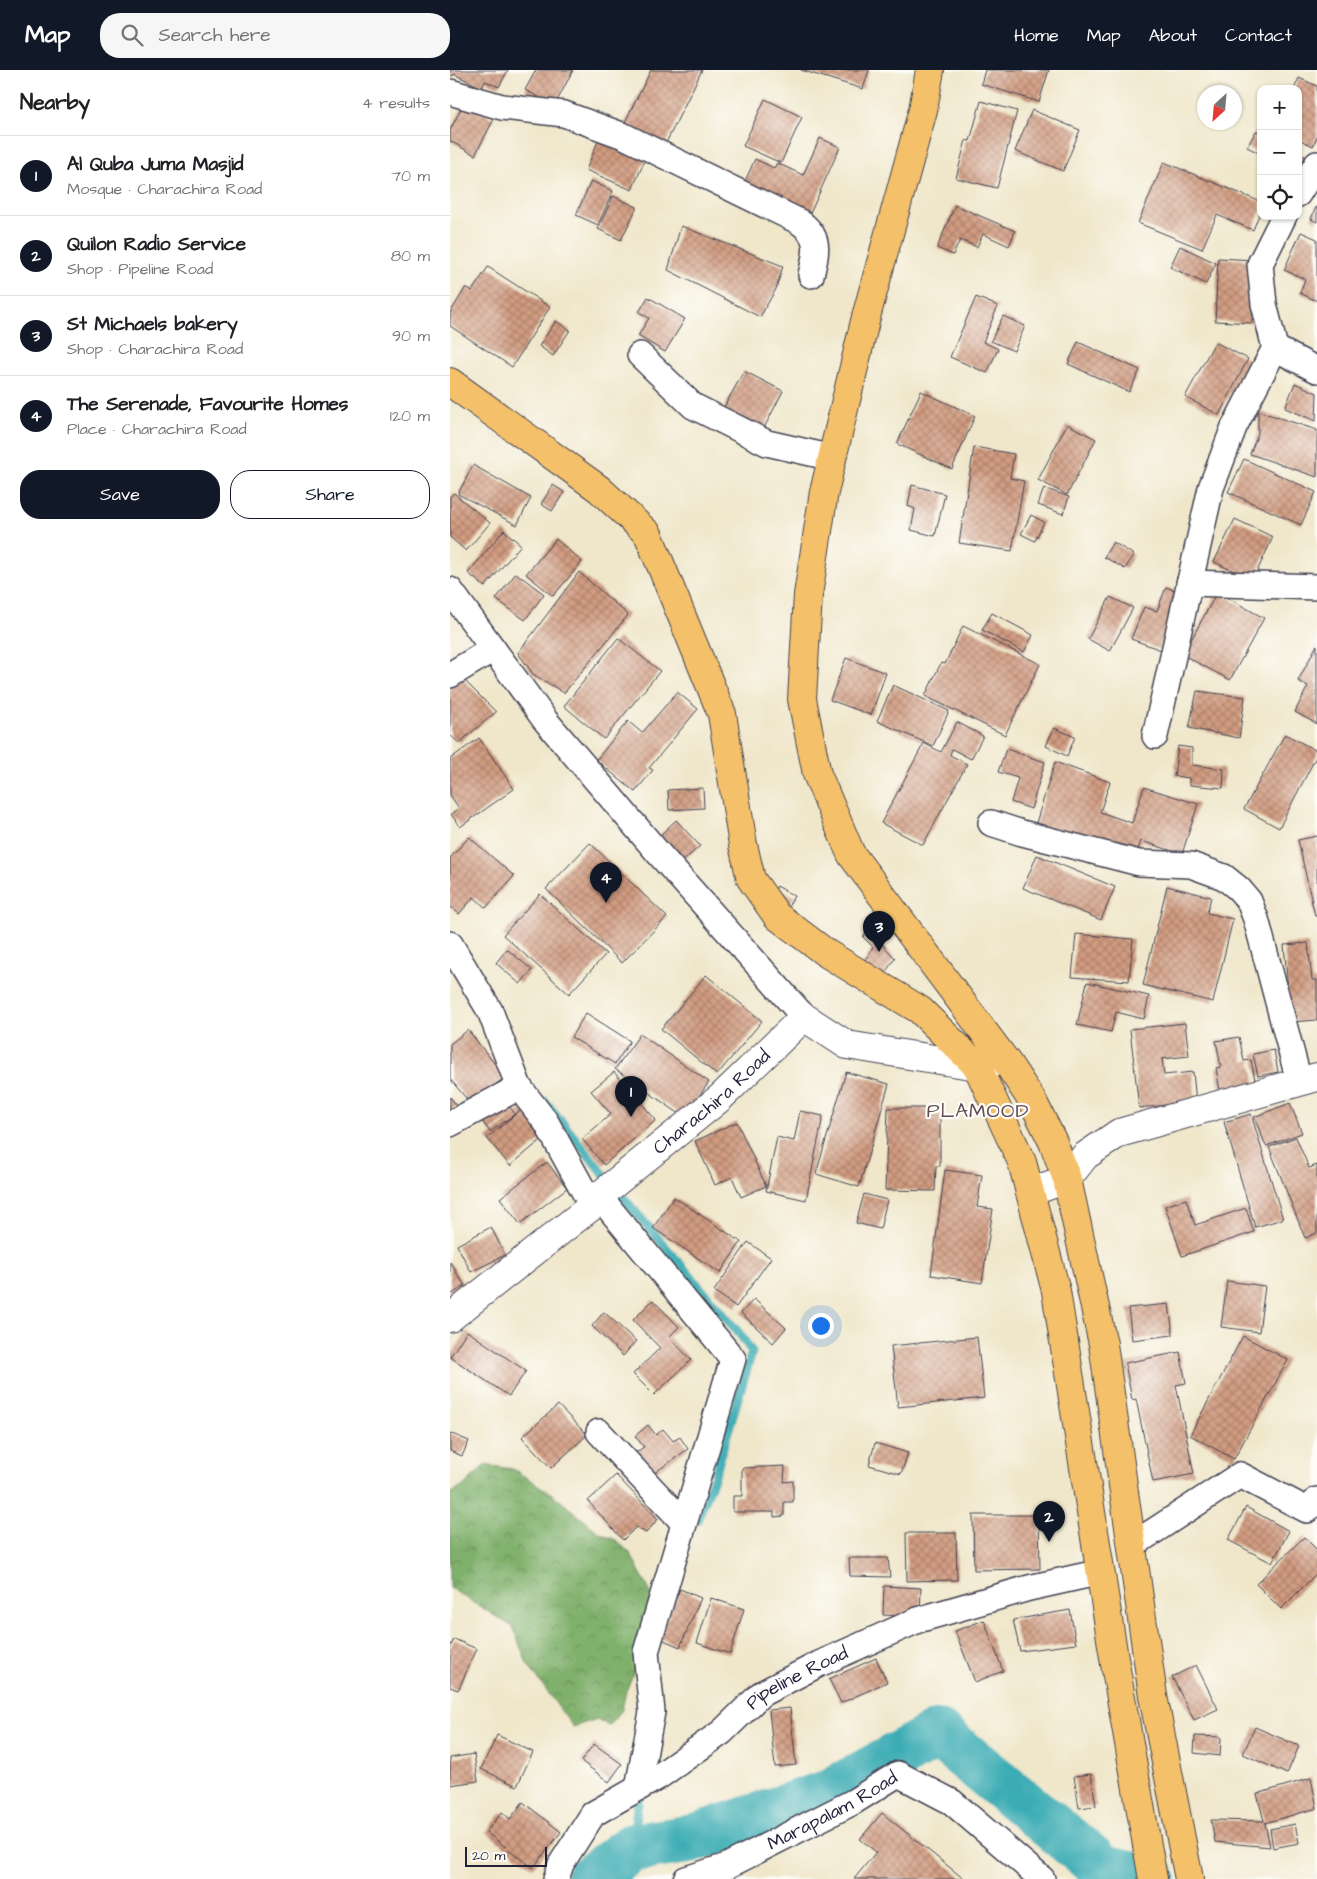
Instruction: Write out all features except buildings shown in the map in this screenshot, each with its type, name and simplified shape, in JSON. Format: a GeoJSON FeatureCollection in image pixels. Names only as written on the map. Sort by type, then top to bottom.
{"type":"FeatureCollection","features":[{"type":"Feature","properties":{"kind":"main road"},"geometry":{"type":"LineString","coordinates":[[930,70],[923,110],[866,318],[824,492],[808,595],[802,699],[817,774],[851,854],[1008,1064],[1033,1102],[1053,1142],[1067,1179],[1103,1344],[1153,1696],[1189,1879]]}},
{"type":"Feature","properties":{"kind":"main road"},"geometry":{"type":"LineString","coordinates":[[450,382],[599,489],[648,534],[722,714],[743,845],[751,879],[777,916],[826,953],[920,1010],[977,1066],[1022,1162],[1056,1291],[1146,1848],[1153,1879]]}},
{"type":"Feature","properties":{"kind":"street"},"geometry":{"type":"LineString","coordinates":[[450,92],[502,108],[564,114],[624,136],[798,221],[808,228],[816,242],[816,254],[811,275]]}},
{"type":"Feature","properties":{"kind":"street"},"geometry":{"type":"LineString","coordinates":[[1302,188],[1317,164]]}},
{"type":"Feature","properties":{"kind":"street"},"geometry":{"type":"LineString","coordinates":[[1155,736],[1211,488],[1234,427],[1275,348],[1264,304],[1260,264],[1282,220]]}},
{"type":"Feature","properties":{"kind":"street"},"geometry":{"type":"LineString","coordinates":[[1275,348],[1317,370]]}},
{"type":"Feature","properties":{"kind":"street"},"geometry":{"type":"LineString","coordinates":[[640,354],[693,406],[767,444],[832,458]]}},
{"type":"Feature","properties":{"kind":"street"},"geometry":{"type":"LineString","coordinates":[[1189,583],[1317,587]]}},
{"type":"Feature","properties":{"kind":"street"},"geometry":{"type":"LineString","coordinates":[[450,590],[545,720],[660,855],[804,1017],[847,1045],[977,1066],[1008,1064]]}},
{"type":"Feature","properties":{"kind":"street"},"geometry":{"type":"LineString","coordinates":[[450,675],[494,649]]}},
{"type":"Feature","properties":{"kind":"street"},"geometry":{"type":"LineString","coordinates":[[991,823],[1022,833],[1139,863],[1191,865],[1224,877],[1239,889],[1249,901],[1256,919],[1308,1079],[1119,1132],[1085,1156],[1067,1179],[1030,1192]]}},
{"type":"Feature","properties":{"kind":"street"},"geometry":{"type":"LineString","coordinates":[[450,944],[490,1011],[519,1087],[546,1122],[595,1201],[733,1359],[646,1652],[652,1712],[638,1788]]}},
{"type":"Feature","properties":{"kind":"street","name":"Charachira Road"},"geometry":{"type":"LineString","coordinates":[[450,1318],[720,1098],[804,1017]]}},
{"type":"Feature","properties":{"kind":"street"},"geometry":{"type":"LineString","coordinates":[[450,1124],[519,1087]]}},
{"type":"Feature","properties":{"kind":"street"},"geometry":{"type":"LineString","coordinates":[[599,1432],[684,1523]]}},
{"type":"Feature","properties":{"kind":"street"},"geometry":{"type":"LineString","coordinates":[[1131,1546],[1240,1475],[1307,1510],[1317,1500]]}},
{"type":"Feature","properties":{"kind":"street","name":"Pipeline Road"},"geometry":{"type":"LineString","coordinates":[[556,1879],[561,1864],[593,1814],[658,1777],[722,1732],[761,1694],[820,1664],[918,1620],[1030,1588],[1101,1572]]}},
{"type":"Feature","properties":{"kind":"street","name":"Marapalam Road"},"geometry":{"type":"LineString","coordinates":[[686,1879],[728,1866],[853,1802],[898,1774],[952,1802],[1042,1879]]}},
{"type":"Feature","properties":{"kind":"green space"},"geometry":{"type":"Polygon","coordinates":[[[485,1465],[513,1469],[552,1494],[601,1534],[616,1540],[630,1553],[652,1595],[635,1669],[626,1691],[622,1710],[609,1726],[597,1719],[573,1727],[527,1664],[513,1627],[450,1588],[450,1493],[462,1487],[485,1465]]]}},
{"type":"Feature","properties":{"kind":"waterway"},"geometry":{"type":"LineString","coordinates":[[545,1101],[606,1177]]}},
{"type":"Feature","properties":{"kind":"waterway"},"geometry":{"type":"LineString","coordinates":[[621,1195],[739,1333],[752,1352],[714,1478],[697,1520]]}},
{"type":"Feature","properties":{"kind":"waterway"},"geometry":{"type":"LineString","coordinates":[[590,1879],[631,1848],[691,1839],[828,1794],[938,1734],[1104,1869],[1152,1879]]}},
{"type":"Feature","properties":{"kind":"waterway"},"geometry":{"type":"LineString","coordinates":[[631,1848],[639,1796]]}},
{"type":"Feature","properties":{"kind":"place","name":"The Serenade, Favourite Homes"},"geometry":{"type":"Point","coordinates":[606,903]}},
{"type":"Feature","properties":{"kind":"place","name":"St Michaels bakery"},"geometry":{"type":"Point","coordinates":[879,952]}},
{"type":"Feature","properties":{"kind":"place","name":"Al Quba Juma Masjid"},"geometry":{"type":"Point","coordinates":[631,1117]}},
{"type":"Feature","properties":{"kind":"place","name":"Quilon Radio Service"},"geometry":{"type":"Point","coordinates":[1049,1542]}},
{"type":"Feature","properties":{"kind":"district","name":"PLAMOOD"},"geometry":{"type":"Point","coordinates":[978,1111]}}]}
